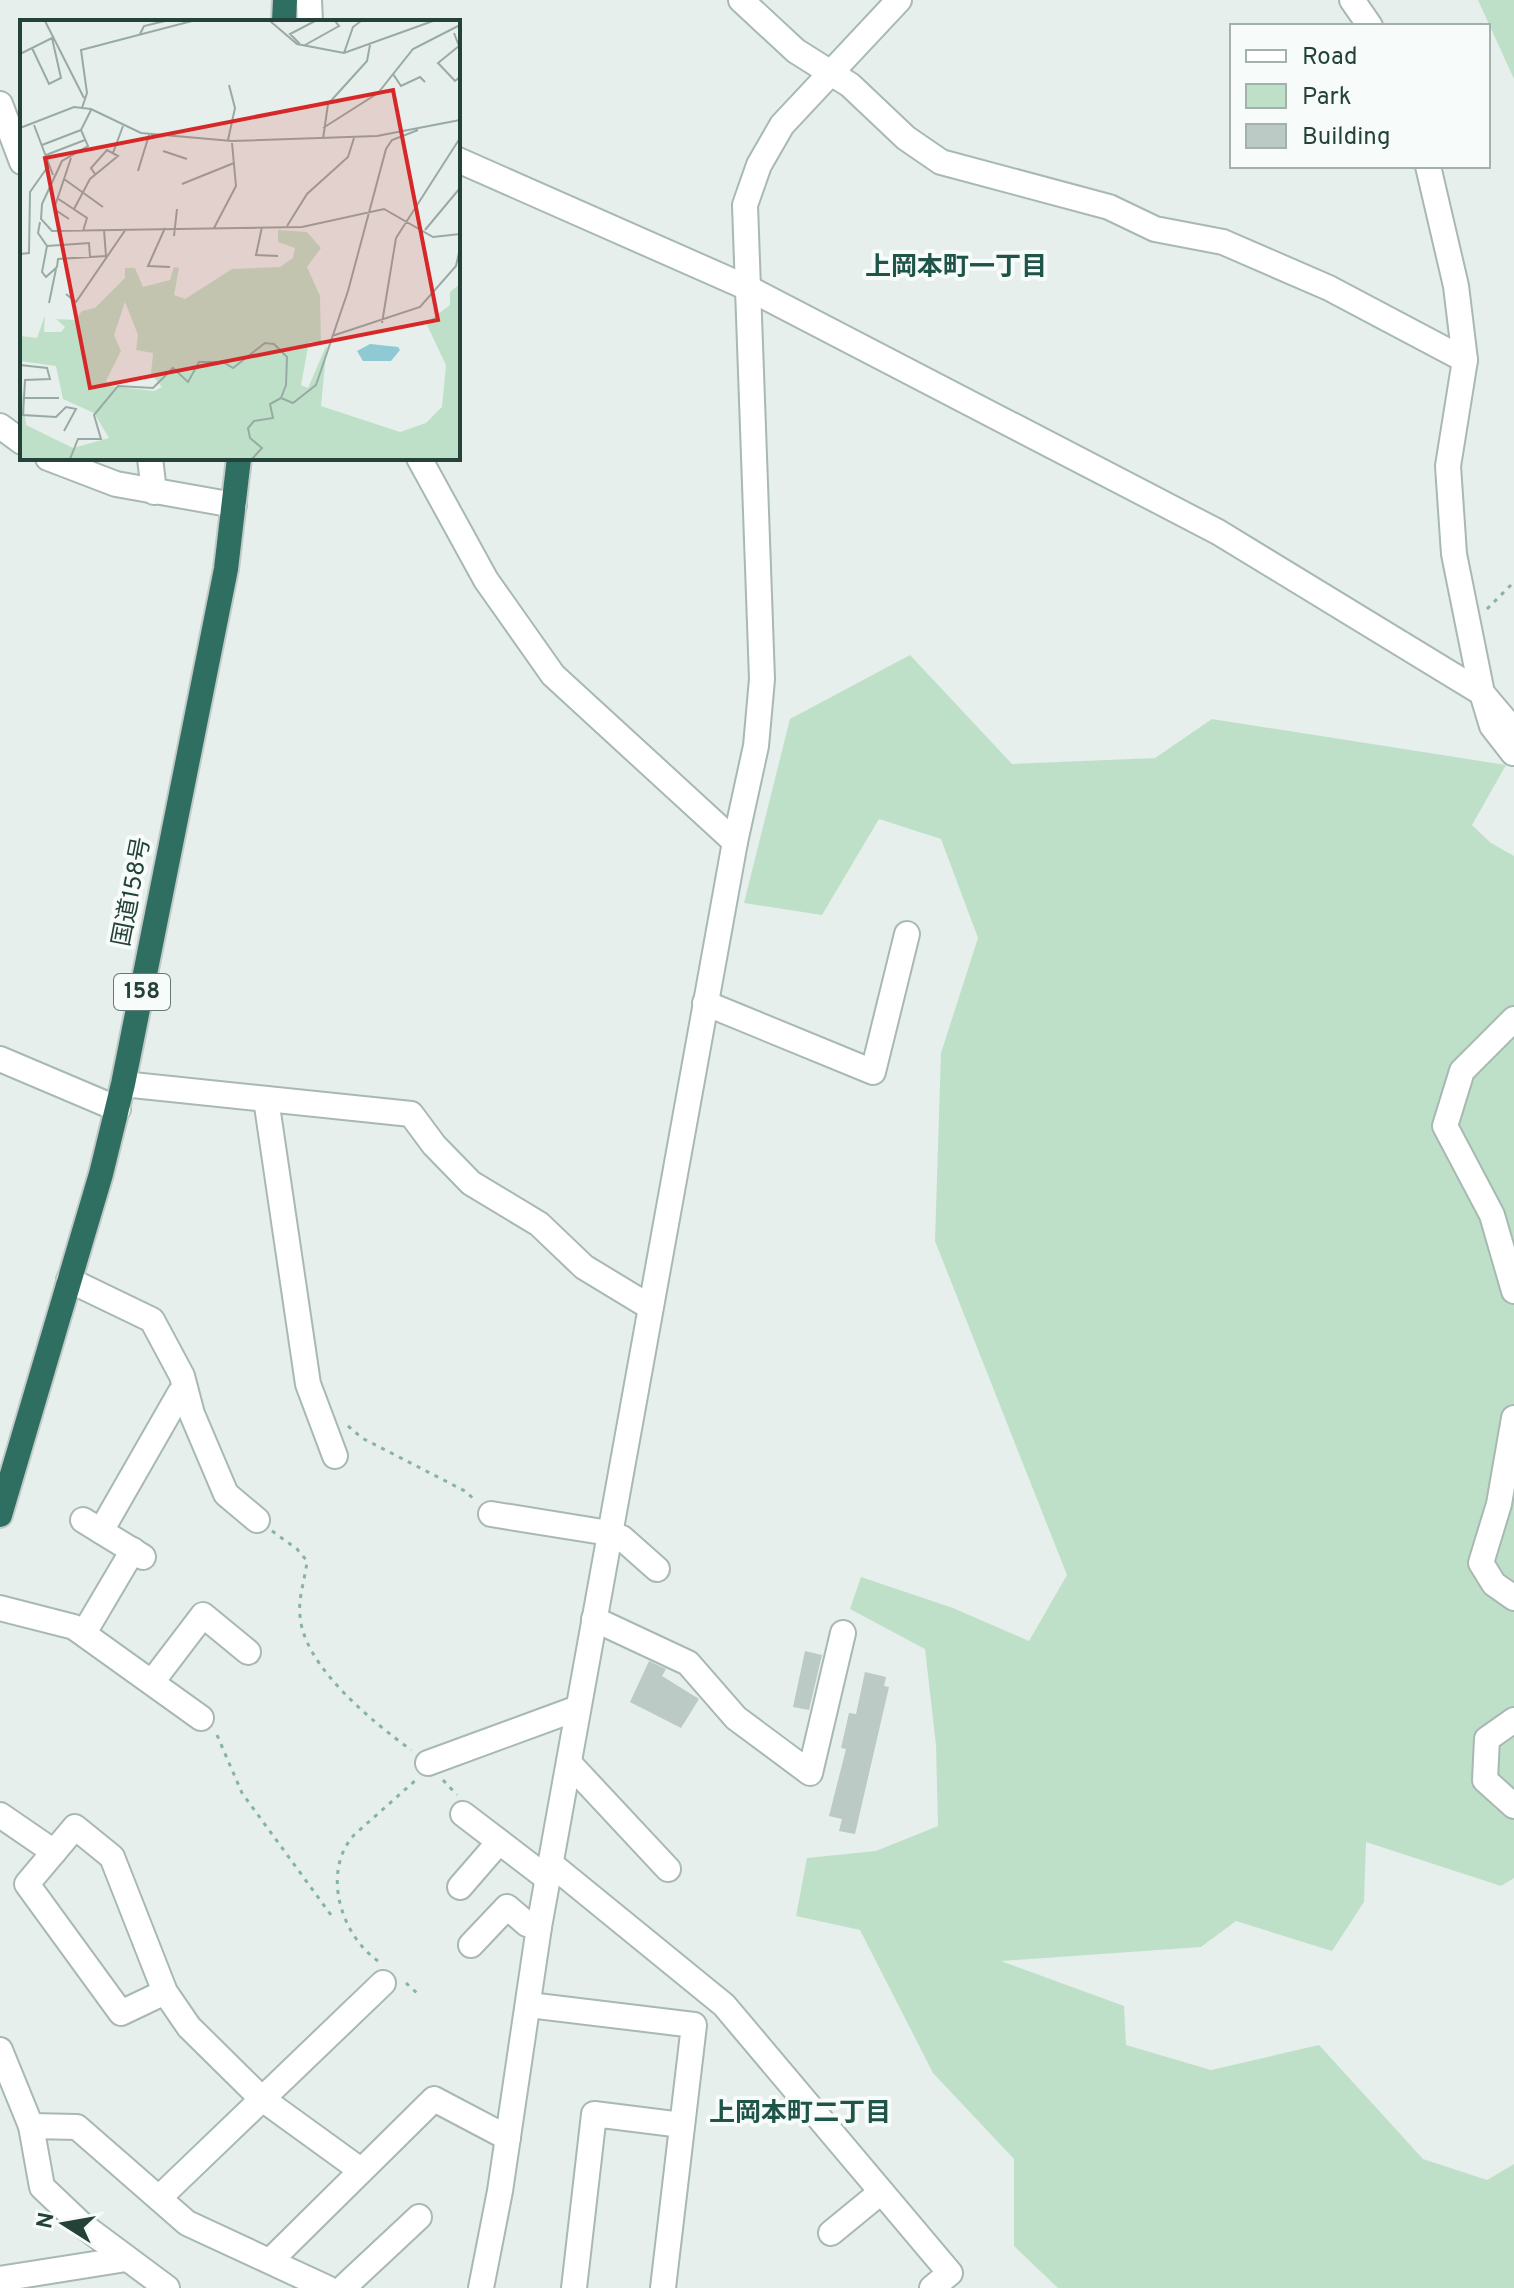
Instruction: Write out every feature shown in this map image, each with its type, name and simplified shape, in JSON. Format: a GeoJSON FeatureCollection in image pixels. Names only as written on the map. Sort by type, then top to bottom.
{"type":"FeatureCollection","features":[{"type":"Feature","properties":{"kind":"highway"},"geometry":{"type":"LineString","coordinates":[[284,20],[285,0]]}},
{"type":"Feature","properties":{"kind":"highway","name":"国道158号"},"geometry":{"type":"LineString","coordinates":[[0,1515],[118,1109],[226,569],[239,460]]}},
{"type":"Feature","properties":{"kind":"street"},"geometry":{"type":"LineString","coordinates":[[309,0],[310,20]]}},
{"type":"Feature","properties":{"kind":"street"},"geometry":{"type":"LineString","coordinates":[[741,0],[796,51],[850,85],[906,138],[941,162],[1109,207],[1155,229],[1223,242],[1329,288],[1465,360]]}},
{"type":"Feature","properties":{"kind":"street"},"geometry":{"type":"LineString","coordinates":[[481,2288],[508,2138],[539,1927],[609,1533],[735,842],[756,746],[762,679],[745,205],[759,165],[782,125],[899,0]]}},
{"type":"Feature","properties":{"kind":"street"},"geometry":{"type":"LineString","coordinates":[[1352,0],[1369,24]]}},
{"type":"Feature","properties":{"kind":"street"},"geometry":{"type":"LineString","coordinates":[[0,104],[20,157]]}},
{"type":"Feature","properties":{"kind":"street"},"geometry":{"type":"LineString","coordinates":[[460,161],[748,288],[1218,532],[1482,693],[1514,731]]}},
{"type":"Feature","properties":{"kind":"street"},"geometry":{"type":"LineString","coordinates":[[1428,168],[1456,286],[1465,360],[1448,466],[1454,554],[1482,693],[1492,726],[1513,753]]}},
{"type":"Feature","properties":{"kind":"street"},"geometry":{"type":"LineString","coordinates":[[0,426],[20,441]]}},
{"type":"Feature","properties":{"kind":"street"},"geometry":{"type":"LineString","coordinates":[[53,460],[91,476],[154,492],[234,505]]}},
{"type":"Feature","properties":{"kind":"street"},"geometry":{"type":"LineString","coordinates":[[150,460],[154,492]]}},
{"type":"Feature","properties":{"kind":"street"},"geometry":{"type":"LineString","coordinates":[[420,460],[486,580],[553,675],[735,842]]}},
{"type":"Feature","properties":{"kind":"street"},"geometry":{"type":"LineString","coordinates":[[705,1003],[873,1072],[907,934]]}},
{"type":"Feature","properties":{"kind":"street"},"geometry":{"type":"LineString","coordinates":[[1514,1019],[1462,1071],[1445,1126],[1492,1215],[1514,1291]]}},
{"type":"Feature","properties":{"kind":"street"},"geometry":{"type":"LineString","coordinates":[[0,1059],[118,1109]]}},
{"type":"Feature","properties":{"kind":"street"},"geometry":{"type":"LineString","coordinates":[[123,1084],[411,1114],[434,1145],[471,1183],[539,1224],[584,1267],[650,1307]]}},
{"type":"Feature","properties":{"kind":"street"},"geometry":{"type":"LineString","coordinates":[[266,1099],[308,1384],[335,1456]]}},
{"type":"Feature","properties":{"kind":"street"},"geometry":{"type":"LineString","coordinates":[[69,1280],[152,1320],[185,1389],[226,1494],[257,1520]]}},
{"type":"Feature","properties":{"kind":"street"},"geometry":{"type":"LineString","coordinates":[[84,1633],[138,1553],[92,1525],[185,1389]]}},
{"type":"Feature","properties":{"kind":"street"},"geometry":{"type":"LineString","coordinates":[[1514,1418],[1499,1504],[1481,1563],[1494,1584],[1514,1598]]}},
{"type":"Feature","properties":{"kind":"street"},"geometry":{"type":"LineString","coordinates":[[491,1514],[609,1533],[622,1538],[657,1569]]}},
{"type":"Feature","properties":{"kind":"street"},"geometry":{"type":"LineString","coordinates":[[0,1608],[74,1627],[201,1718]]}},
{"type":"Feature","properties":{"kind":"street"},"geometry":{"type":"LineString","coordinates":[[152,1682],[203,1615],[248,1652]]}},
{"type":"Feature","properties":{"kind":"street"},"geometry":{"type":"LineString","coordinates":[[594,1619],[688,1663],[736,1718],[810,1773],[843,1633]]}},
{"type":"Feature","properties":{"kind":"street"},"geometry":{"type":"LineString","coordinates":[[431,1766],[578,1708]]}},
{"type":"Feature","properties":{"kind":"street"},"geometry":{"type":"LineString","coordinates":[[1514,1720],[1487,1739],[1485,1780],[1514,1806]]}},
{"type":"Feature","properties":{"kind":"street"},"geometry":{"type":"LineString","coordinates":[[569,1763],[668,1869]]}},
{"type":"Feature","properties":{"kind":"street"},"geometry":{"type":"LineString","coordinates":[[463,1814],[499,1842],[549,1872],[724,2005],[950,2273],[932,2288]]}},
{"type":"Feature","properties":{"kind":"street"},"geometry":{"type":"LineString","coordinates":[[0,1815],[54,1852]]}},
{"type":"Feature","properties":{"kind":"street"},"geometry":{"type":"LineString","coordinates":[[165,1992],[121,2013],[27,1884],[75,1827],[112,1857],[165,1992],[201,2042],[261,2098],[359,2169]]}},
{"type":"Feature","properties":{"kind":"street"},"geometry":{"type":"LineString","coordinates":[[460,1887],[499,1842]]}},
{"type":"Feature","properties":{"kind":"street"},"geometry":{"type":"LineString","coordinates":[[471,1945],[507,1907],[527,1924],[539,1927]]}},
{"type":"Feature","properties":{"kind":"street"},"geometry":{"type":"LineString","coordinates":[[159,2198],[389,1975]]}},
{"type":"Feature","properties":{"kind":"street"},"geometry":{"type":"LineString","coordinates":[[529,2005],[694,2025],[663,2288]]}},
{"type":"Feature","properties":{"kind":"street"},"geometry":{"type":"LineString","coordinates":[[0,2050],[31,2126],[42,2187],[81,2224],[167,2288]]}},
{"type":"Feature","properties":{"kind":"street"},"geometry":{"type":"LineString","coordinates":[[270,2261],[359,2169],[434,2099],[508,2138]]}},
{"type":"Feature","properties":{"kind":"street"},"geometry":{"type":"LineString","coordinates":[[574,2288],[594,2114],[682,2125]]}},
{"type":"Feature","properties":{"kind":"street"},"geometry":{"type":"LineString","coordinates":[[31,2126],[77,2127],[187,2223],[327,2288]]}},
{"type":"Feature","properties":{"kind":"street"},"geometry":{"type":"LineString","coordinates":[[831,2233],[881,2192]]}},
{"type":"Feature","properties":{"kind":"street"},"geometry":{"type":"LineString","coordinates":[[343,2288],[419,2217]]}},
{"type":"Feature","properties":{"kind":"street"},"geometry":{"type":"LineString","coordinates":[[0,2279],[50,2280],[126,2259]]}},
{"type":"Feature","properties":{"kind":"path"},"geometry":{"type":"LineString","coordinates":[[1464,615],[1490,608],[1514,582]]}},
{"type":"Feature","properties":{"kind":"path"},"geometry":{"type":"LineString","coordinates":[[341,1417],[362,1438],[465,1491],[491,1514]]}},
{"type":"Feature","properties":{"kind":"path"},"geometry":{"type":"LineString","coordinates":[[257,1520],[297,1549],[307,1561],[300,1616],[310,1648],[370,1719],[431,1766],[467,1807],[463,1814]]}},
{"type":"Feature","properties":{"kind":"path"},"geometry":{"type":"LineString","coordinates":[[201,1718],[208,1721],[221,1742],[242,1793],[331,1915]]}},
{"type":"Feature","properties":{"kind":"path"},"geometry":{"type":"LineString","coordinates":[[418,1994],[389,1975],[362,1949],[343,1918],[338,1880],[341,1855],[354,1835],[431,1766]]}},
{"type":"Feature","properties":{"kind":"green space"},"geometry":{"type":"Polygon","coordinates":[[[1478,0],[1514,0],[1514,79],[1490,24],[1478,0]]]}},
{"type":"Feature","properties":{"kind":"green space"},"geometry":{"type":"Polygon","coordinates":[[[910,655],[1012,764],[1155,758],[1212,719],[1506,765],[1472,825],[1491,843],[1514,856],[1514,1878],[1501,1886],[1366,1842],[1364,1902],[1332,1951],[1236,1921],[1201,1947],[1001,1961],[1124,2006],[1126,2045],[1211,2070],[1319,2045],[1423,2159],[1487,2180],[1514,2164],[1514,2288],[1058,2288],[1014,2246],[1014,2159],[933,2073],[860,1930],[796,1916],[807,1858],[876,1851],[938,1826],[936,1745],[925,1649],[850,1609],[861,1577],[953,1608],[1029,1641],[1067,1575],[935,1241],[941,1053],[978,938],[941,839],[879,819],[822,915],[744,903],[790,719],[910,655]]]}},
{"type":"Feature","properties":{"kind":"building"},"geometry":{"type":"Polygon","coordinates":[[[805,1651],[822,1655],[809,1710],[793,1707],[805,1651]]]}},
{"type":"Feature","properties":{"kind":"building"},"geometry":{"type":"Polygon","coordinates":[[[649,1661],[666,1669],[662,1676],[699,1699],[681,1728],[630,1702],[649,1661]]]}},
{"type":"Feature","properties":{"kind":"building"},"geometry":{"type":"Polygon","coordinates":[[[865,1672],[886,1677],[884,1686],[889,1687],[855,1834],[839,1831],[842,1819],[829,1816],[846,1749],[841,1748],[849,1713],[856,1714],[865,1672]]]}},
{"type":"Feature","properties":{"kind":"district","name":"上岡本町一丁目"},"geometry":{"type":"Point","coordinates":[956,268]}},
{"type":"Feature","properties":{"kind":"district","name":"上岡本町二丁目"},"geometry":{"type":"Point","coordinates":[800,2114]}}]}
